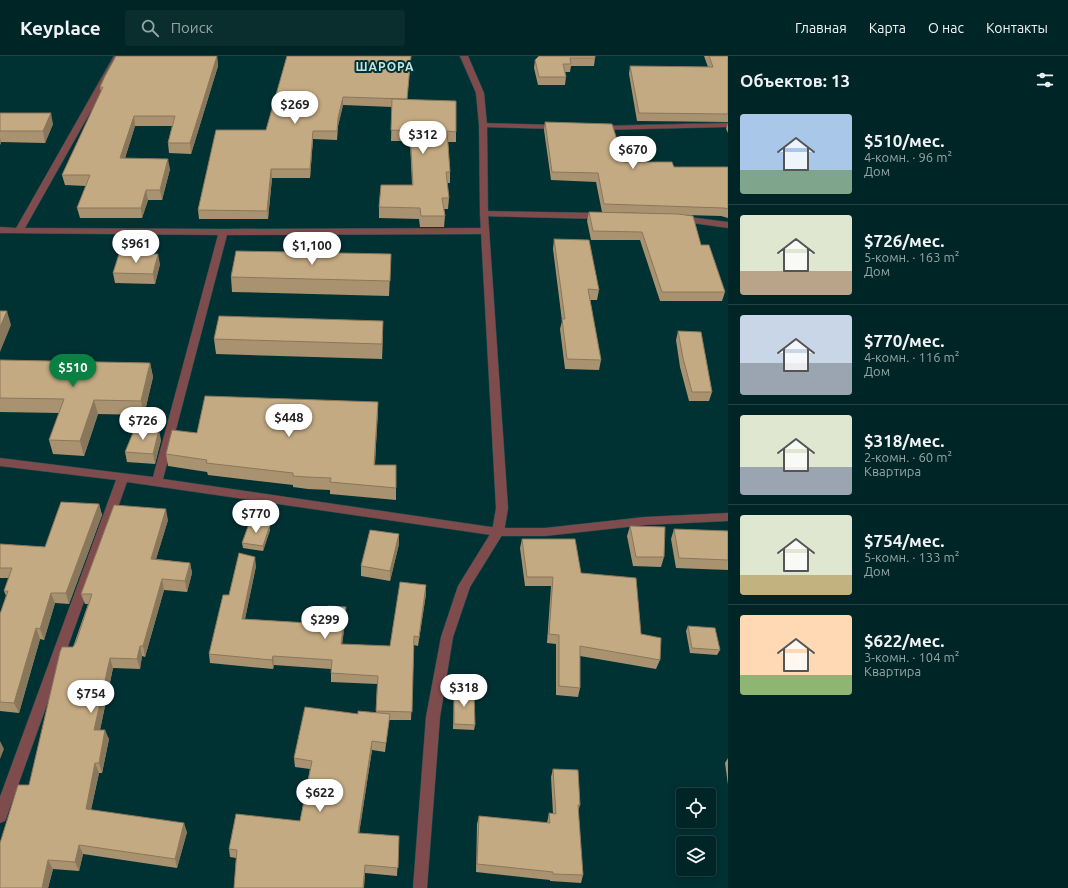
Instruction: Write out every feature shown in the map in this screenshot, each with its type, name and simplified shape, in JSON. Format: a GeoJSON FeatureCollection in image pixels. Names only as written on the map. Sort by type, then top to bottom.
{"type":"FeatureCollection","features":[{"type":"Feature","properties":{"kind":"street"},"geometry":{"type":"LineString","coordinates":[[19,230],[118,56]]}},
{"type":"Feature","properties":{"kind":"street"},"geometry":{"type":"LineString","coordinates":[[420,888],[433,717],[447,638],[464,586],[498,532],[502,508],[484,214],[483,126],[480,93],[464,56]]}},
{"type":"Feature","properties":{"kind":"street"},"geometry":{"type":"LineString","coordinates":[[593,128],[728,124]]}},
{"type":"Feature","properties":{"kind":"street"},"geometry":{"type":"LineString","coordinates":[[483,126],[570,128]]}},
{"type":"Feature","properties":{"kind":"street"},"geometry":{"type":"LineString","coordinates":[[484,214],[613,216]]}},
{"type":"Feature","properties":{"kind":"street"},"geometry":{"type":"LineString","coordinates":[[676,218],[728,225]]}},
{"type":"Feature","properties":{"kind":"street"},"geometry":{"type":"LineString","coordinates":[[0,230],[223,232],[485,231]]}},
{"type":"Feature","properties":{"kind":"street"},"geometry":{"type":"LineString","coordinates":[[157,482],[223,232]]}},
{"type":"Feature","properties":{"kind":"street"},"geometry":{"type":"LineString","coordinates":[[0,462],[123,477],[498,532],[545,532],[645,521],[728,517]]}},
{"type":"Feature","properties":{"kind":"street"},"geometry":{"type":"LineString","coordinates":[[0,816],[123,477]]}},
{"type":"Feature","properties":{"kind":"building"},"geometry":{"type":"Polygon","coordinates":[[[116,56],[217,56],[190,143],[168,143],[175,116],[134,116],[120,158],[168,159],[160,190],[146,190],[141,208],[77,208],[90,175],[62,175],[103,87],[100,87],[116,56]]]}},
{"type":"Feature","properties":{"kind":"building"},"geometry":{"type":"Polygon","coordinates":[[[287,56],[411,56],[407,99],[343,97],[338,118],[337,131],[313,131],[310,169],[271,169],[267,211],[198,210],[216,130],[266,130],[287,56]]]}},
{"type":"Feature","properties":{"kind":"building"},"geometry":{"type":"Polygon","coordinates":[[[539,56],[595,56],[595,58],[570,58],[571,64],[563,64],[566,77],[539,77],[535,60],[539,56]]]}},
{"type":"Feature","properties":{"kind":"building"},"geometry":{"type":"Polygon","coordinates":[[[709,56],[728,56],[728,114],[639,113],[630,66],[713,67],[709,56]]]}},
{"type":"Feature","properties":{"kind":"building"},"geometry":{"type":"Polygon","coordinates":[[[392,99],[456,101],[456,132],[447,131],[450,172],[446,172],[449,198],[442,198],[445,216],[421,216],[420,208],[379,207],[381,185],[413,185],[410,131],[391,130],[392,99]]]}},
{"type":"Feature","properties":{"kind":"building"},"geometry":{"type":"Polygon","coordinates":[[[0,113],[51,113],[43,131],[0,131],[0,113]]]}},
{"type":"Feature","properties":{"kind":"building"},"geometry":{"type":"Polygon","coordinates":[[[545,122],[612,124],[624,162],[672,162],[674,167],[728,167],[728,209],[604,204],[598,173],[552,172],[545,122]]]}},
{"type":"Feature","properties":{"kind":"building"},"geometry":{"type":"Polygon","coordinates":[[[589,212],[678,214],[693,216],[701,245],[709,245],[725,292],[662,292],[642,232],[593,231],[589,212]]]}},
{"type":"Feature","properties":{"kind":"building"},"geometry":{"type":"Polygon","coordinates":[[[554,239],[589,240],[599,290],[588,289],[601,360],[567,359],[562,319],[565,319],[554,239]]]}},
{"type":"Feature","properties":{"kind":"building"},"geometry":{"type":"Polygon","coordinates":[[[236,251],[391,254],[390,281],[231,277],[236,251]]]}},
{"type":"Feature","properties":{"kind":"building"},"geometry":{"type":"Polygon","coordinates":[[[119,254],[158,254],[153,274],[113,273],[119,254]]]}},
{"type":"Feature","properties":{"kind":"building"},"geometry":{"type":"Polygon","coordinates":[[[0,311],[7,311],[0,327],[0,311]]]}},
{"type":"Feature","properties":{"kind":"building"},"geometry":{"type":"Polygon","coordinates":[[[219,316],[383,321],[382,344],[214,339],[219,316]]]}},
{"type":"Feature","properties":{"kind":"building"},"geometry":{"type":"Polygon","coordinates":[[[678,331],[701,332],[712,392],[692,392],[678,331]]]}},
{"type":"Feature","properties":{"kind":"building"},"geometry":{"type":"Polygon","coordinates":[[[0,360],[150,363],[141,401],[94,400],[80,441],[49,440],[64,399],[0,398],[0,360]]]}},
{"type":"Feature","properties":{"kind":"building"},"geometry":{"type":"Polygon","coordinates":[[[205,396],[378,402],[374,465],[396,465],[396,488],[330,482],[331,478],[293,476],[293,473],[206,463],[207,460],[166,454],[172,430],[197,433],[205,396]]]}},
{"type":"Feature","properties":{"kind":"building"},"geometry":{"type":"Polygon","coordinates":[[[135,428],[159,430],[153,454],[125,452],[135,428]]]}},
{"type":"Feature","properties":{"kind":"building"},"geometry":{"type":"Polygon","coordinates":[[[61,502],[99,504],[66,593],[51,593],[40,629],[36,628],[14,703],[0,702],[0,614],[8,591],[4,591],[12,568],[0,568],[0,544],[45,547],[61,502]]]}},
{"type":"Feature","properties":{"kind":"building"},"geometry":{"type":"Polygon","coordinates":[[[114,505],[166,509],[151,559],[190,563],[185,581],[162,579],[143,646],[140,646],[137,659],[110,658],[94,730],[105,730],[99,763],[95,763],[86,809],[184,823],[175,859],[79,845],[75,862],[48,860],[42,888],[0,888],[0,843],[18,785],[29,785],[60,652],[62,647],[73,647],[76,642],[92,594],[81,594],[114,505]]]}},
{"type":"Feature","properties":{"kind":"building"},"geometry":{"type":"Polygon","coordinates":[[[250,521],[270,525],[263,546],[242,543],[250,521]]]}},
{"type":"Feature","properties":{"kind":"building"},"geometry":{"type":"Polygon","coordinates":[[[630,526],[665,527],[664,557],[636,557],[630,526]]]}},
{"type":"Feature","properties":{"kind":"building"},"geometry":{"type":"Polygon","coordinates":[[[674,529],[728,531],[728,560],[679,558],[674,529]]]}},
{"type":"Feature","properties":{"kind":"building"},"geometry":{"type":"Polygon","coordinates":[[[370,530],[399,534],[390,571],[361,566],[370,530]]]}},
{"type":"Feature","properties":{"kind":"building"},"geometry":{"type":"Polygon","coordinates":[[[522,539],[575,539],[581,573],[636,578],[641,634],[661,638],[660,660],[580,646],[580,688],[559,686],[559,635],[549,634],[553,577],[527,577],[522,539]]]}},
{"type":"Feature","properties":{"kind":"building"},"geometry":{"type":"Polygon","coordinates":[[[239,553],[255,557],[242,619],[325,624],[328,606],[346,607],[341,644],[390,646],[400,582],[426,585],[419,637],[414,636],[412,712],[376,711],[378,676],[331,673],[332,660],[273,656],[272,660],[209,654],[223,595],[229,595],[239,553]]]}},
{"type":"Feature","properties":{"kind":"building"},"geometry":{"type":"Polygon","coordinates":[[[688,626],[715,628],[720,650],[692,648],[688,626]]]}},
{"type":"Feature","properties":{"kind":"building"},"geometry":{"type":"Polygon","coordinates":[[[454,691],[474,692],[475,725],[454,724],[454,691]]]}},
{"type":"Feature","properties":{"kind":"building"},"geometry":{"type":"Polygon","coordinates":[[[305,707],[358,714],[358,711],[390,714],[386,743],[372,741],[358,833],[399,836],[398,868],[365,865],[363,888],[234,888],[237,850],[229,849],[236,814],[300,821],[312,761],[294,758],[305,707]]]}},
{"type":"Feature","properties":{"kind":"building"},"geometry":{"type":"Polygon","coordinates":[[[553,769],[578,770],[580,805],[578,805],[583,875],[553,874],[553,872],[477,864],[479,816],[550,823],[549,813],[556,814],[553,769]]]}},
{"type":"Feature","properties":{"kind":"district","name":"ШАРОРА"},"geometry":{"type":"Point","coordinates":[385,67]}}]}
